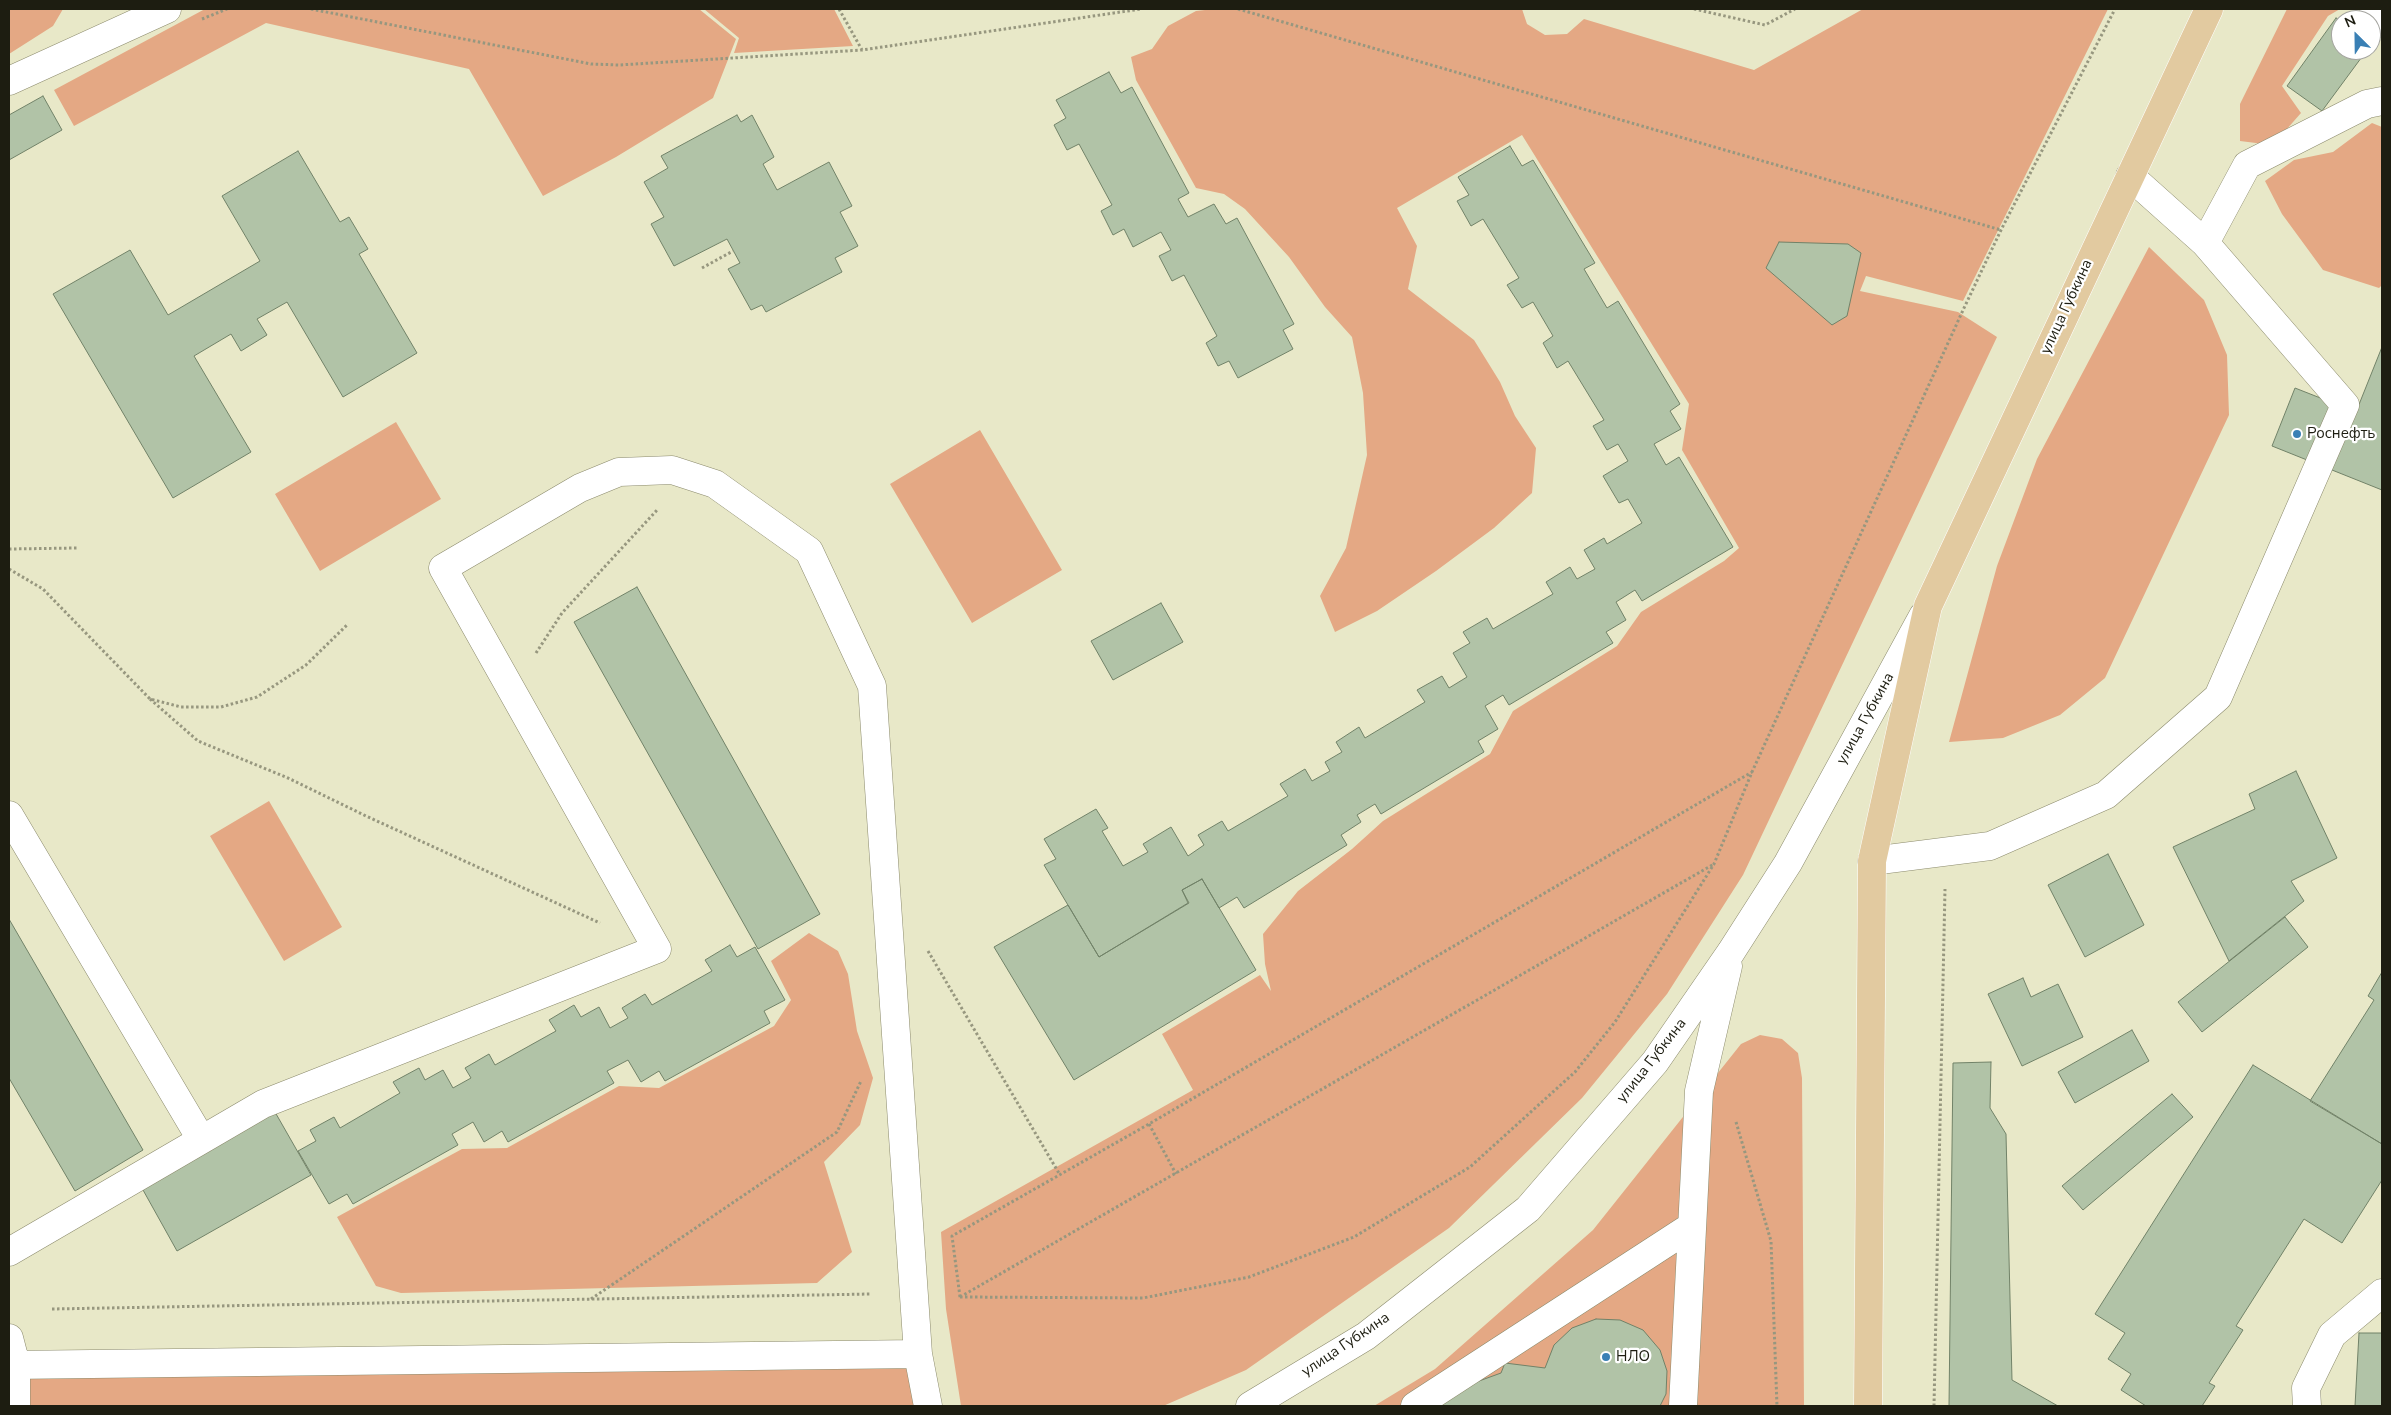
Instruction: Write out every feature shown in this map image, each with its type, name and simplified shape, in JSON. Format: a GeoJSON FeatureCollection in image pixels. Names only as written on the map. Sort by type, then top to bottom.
{"type":"FeatureCollection","features":[{"type":"Feature","properties":{"kind":"main road","name":"улица Губкина"},"geometry":{"type":"LineString","coordinates":[[1868,1406],[1872,861],[1928,606],[2209,9]]}},
{"type":"Feature","properties":{"kind":"street"},"geometry":{"type":"LineString","coordinates":[[9,81],[120,18],[167,9]]}},
{"type":"Feature","properties":{"kind":"street"},"geometry":{"type":"LineString","coordinates":[[2374,9],[2375,14],[2382,23]]}},
{"type":"Feature","properties":{"kind":"street"},"geometry":{"type":"LineString","coordinates":[[2205,243],[2247,164],[2377,96]]}},
{"type":"Feature","properties":{"kind":"street"},"geometry":{"type":"LineString","coordinates":[[1872,861],[1990,846],[2106,795],[2218,696],[2345,404],[2205,243],[2130,176]]}},
{"type":"Feature","properties":{"kind":"street"},"geometry":{"type":"LineString","coordinates":[[9,1252],[262,1104],[658,949],[443,568],[580,488],[619,472],[672,470],[715,484],[809,551],[872,686],[918,1354],[928,1406]]}},
{"type":"Feature","properties":{"kind":"street","name":"улица Губкина"},"geometry":{"type":"LineString","coordinates":[[1250,1406],[1366,1336],[1528,1208],[1655,1062],[1731,952],[1788,863],[1928,606]]}},
{"type":"Feature","properties":{"kind":"street"},"geometry":{"type":"LineString","coordinates":[[9,815],[201,1139]]}},
{"type":"Feature","properties":{"kind":"street"},"geometry":{"type":"LineString","coordinates":[[1682,1406],[1699,1091],[1731,952]]}},
{"type":"Feature","properties":{"kind":"street"},"geometry":{"type":"LineString","coordinates":[[1415,1406],[1692,1226]]}},
{"type":"Feature","properties":{"kind":"street"},"geometry":{"type":"LineString","coordinates":[[2307,1406],[2306,1388],[2332,1335],[2382,1293]]}},
{"type":"Feature","properties":{"kind":"street"},"geometry":{"type":"LineString","coordinates":[[9,1338],[16,1406]]}},
{"type":"Feature","properties":{"kind":"street"},"geometry":{"type":"LineString","coordinates":[[12,1365],[918,1354]]}},
{"type":"Feature","properties":{"kind":"path"},"geometry":{"type":"LineString","coordinates":[[311,9],[591,64],[629,64],[862,50],[1141,9]]}},
{"type":"Feature","properties":{"kind":"path"},"geometry":{"type":"LineString","coordinates":[[840,9],[862,50]]}},
{"type":"Feature","properties":{"kind":"path"},"geometry":{"type":"LineString","coordinates":[[1238,9],[2001,230]]}},
{"type":"Feature","properties":{"kind":"path"},"geometry":{"type":"LineString","coordinates":[[1694,9],[1765,25],[1795,9]]}},
{"type":"Feature","properties":{"kind":"path"},"geometry":{"type":"LineString","coordinates":[[960,1297],[1143,1298],[1249,1277],[1354,1237],[1470,1167],[1575,1072],[1615,1022],[1714,864],[1752,772],[2001,230],[2115,9]]}},
{"type":"Feature","properties":{"kind":"path"},"geometry":{"type":"LineString","coordinates":[[702,268],[733,251]]}},
{"type":"Feature","properties":{"kind":"path"},"geometry":{"type":"LineString","coordinates":[[536,653],[562,613],[662,505]]}},
{"type":"Feature","properties":{"kind":"path"},"geometry":{"type":"LineString","coordinates":[[9,548],[77,548]]}},
{"type":"Feature","properties":{"kind":"path"},"geometry":{"type":"LineString","coordinates":[[9,569],[43,589],[150,699],[198,741],[288,778],[366,816],[604,925]]}},
{"type":"Feature","properties":{"kind":"path"},"geometry":{"type":"LineString","coordinates":[[150,699],[181,707],[221,707],[257,697],[306,665],[346,625]]}},
{"type":"Feature","properties":{"kind":"path"},"geometry":{"type":"LineString","coordinates":[[960,1297],[952,1236],[1149,1124],[1752,772]]}},
{"type":"Feature","properties":{"kind":"path"},"geometry":{"type":"LineString","coordinates":[[960,1297],[1714,864]]}},
{"type":"Feature","properties":{"kind":"path"},"geometry":{"type":"LineString","coordinates":[[1934,1406],[1945,888]]}},
{"type":"Feature","properties":{"kind":"path"},"geometry":{"type":"LineString","coordinates":[[923,943],[1060,1174]]}},
{"type":"Feature","properties":{"kind":"path"},"geometry":{"type":"LineString","coordinates":[[590,1300],[837,1132],[865,1073]]}},
{"type":"Feature","properties":{"kind":"path"},"geometry":{"type":"LineString","coordinates":[[1699,1091],[1736,1119],[1771,1241],[1778,1406]]}},
{"type":"Feature","properties":{"kind":"path"},"geometry":{"type":"LineString","coordinates":[[1149,1124],[1176,1174]]}},
{"type":"Feature","properties":{"kind":"path"},"geometry":{"type":"LineString","coordinates":[[52,1309],[870,1294]]}},
{"type":"Feature","properties":{"kind":"shaded area"},"geometry":{"type":"Polygon","coordinates":[[[9,9],[63,9],[53,26],[9,54],[9,9]]]}},
{"type":"Feature","properties":{"kind":"shaded area"},"geometry":{"type":"Polygon","coordinates":[[[205,9],[699,9],[736,39],[713,98],[616,157],[543,196],[469,69],[266,23],[74,126],[54,90],[205,9]]]}},
{"type":"Feature","properties":{"kind":"shaded area"},"geometry":{"type":"Polygon","coordinates":[[[704,9],[834,9],[853,46],[734,53],[739,38],[704,9]]]}},
{"type":"Feature","properties":{"kind":"shaded area"},"geometry":{"type":"Polygon","coordinates":[[[1214,9],[1522,9],[1527,24],[1545,35],[1567,34],[1584,19],[1754,70],[1863,9],[2108,9],[1963,301],[1866,276],[1860,291],[1958,312],[1997,337],[1743,875],[1667,994],[1582,1098],[1449,1228],[1246,1370],[1163,1406],[961,1406],[946,1309],[941,1232],[1193,1090],[1162,1034],[1260,975],[1271,991],[1265,964],[1263,934],[1298,891],[1352,849],[1383,821],[1490,754],[1513,711],[1617,646],[1641,612],[1724,561],[1739,548],[1682,450],[1689,404],[1522,135],[1397,208],[1417,246],[1408,289],[1474,340],[1500,382],[1515,416],[1536,448],[1532,493],[1494,528],[1436,571],[1377,611],[1335,632],[1320,596],[1346,548],[1367,455],[1363,393],[1352,337],[1325,307],[1289,257],[1245,209],[1224,194],[1196,188],[1136,80],[1131,57],[1152,49],[1168,26],[1196,11],[1214,9]]]}},
{"type":"Feature","properties":{"kind":"shaded area"},"geometry":{"type":"Polygon","coordinates":[[[2287,9],[2340,9],[2331,10],[2331,14],[2282,86],[2301,113],[2286,130],[2264,144],[2240,141],[2240,104],[2287,9]]]}},
{"type":"Feature","properties":{"kind":"shaded area"},"geometry":{"type":"Polygon","coordinates":[[[2372,123],[2382,127],[2382,285],[2379,288],[2323,270],[2282,214],[2265,181],[2294,160],[2333,152],[2372,123]]]}},
{"type":"Feature","properties":{"kind":"shaded area"},"geometry":{"type":"Polygon","coordinates":[[[2149,247],[2204,300],[2227,355],[2229,415],[2105,678],[2060,715],[2003,738],[1949,742],[1997,566],[2037,459],[2149,247]]]}},
{"type":"Feature","properties":{"kind":"shaded area"},"geometry":{"type":"Polygon","coordinates":[[[396,422],[441,499],[320,571],[275,494],[396,422]]]}},
{"type":"Feature","properties":{"kind":"shaded area"},"geometry":{"type":"Polygon","coordinates":[[[980,430],[1062,570],[972,623],[890,484],[980,430]]]}},
{"type":"Feature","properties":{"kind":"shaded area"},"geometry":{"type":"Polygon","coordinates":[[[269,801],[342,927],[284,961],[210,836],[269,801]]]}},
{"type":"Feature","properties":{"kind":"shaded area"},"geometry":{"type":"Polygon","coordinates":[[[809,933],[838,951],[848,974],[857,1031],[873,1078],[860,1125],[824,1162],[852,1252],[817,1283],[401,1293],[376,1286],[337,1217],[462,1149],[507,1148],[619,1086],[659,1088],[774,1026],[791,1000],[771,961],[809,933]]]}},
{"type":"Feature","properties":{"kind":"shaded area"},"geometry":{"type":"Polygon","coordinates":[[[1760,1035],[1782,1039],[1798,1053],[1802,1078],[1804,1406],[1374,1406],[1435,1369],[1593,1230],[1741,1044],[1760,1035]]]}},
{"type":"Feature","properties":{"kind":"shaded area"},"geometry":{"type":"Polygon","coordinates":[[[909,1363],[917,1406],[27,1406],[27,1370],[909,1363]]]}},
{"type":"Feature","properties":{"kind":"building"},"geometry":{"type":"Polygon","coordinates":[[[2331,25],[2331,60],[2360,60],[2322,111],[2287,86],[2331,25]]]}},
{"type":"Feature","properties":{"kind":"building"},"geometry":{"type":"Polygon","coordinates":[[[1109,72],[1121,93],[1132,87],[1189,193],[1178,199],[1188,217],[1214,204],[1226,224],[1237,218],[1294,324],[1283,330],[1293,349],[1238,378],[1229,361],[1218,366],[1206,343],[1217,336],[1184,275],[1172,281],[1159,256],[1171,250],[1161,232],[1133,247],[1124,229],[1113,235],[1101,211],[1112,205],[1079,144],[1067,150],[1054,125],[1066,118],[1056,100],[1109,72]]]}},
{"type":"Feature","properties":{"kind":"building"},"geometry":{"type":"Polygon","coordinates":[[[43,96],[62,130],[9,160],[9,115],[43,96]]]}},
{"type":"Feature","properties":{"kind":"building"},"geometry":{"type":"Polygon","coordinates":[[[737,115],[741,122],[752,115],[774,157],[763,164],[777,190],[829,162],[852,206],[840,212],[858,246],[835,258],[842,272],[766,312],[762,305],[751,310],[728,269],[740,263],[727,239],[674,266],[651,224],[664,217],[644,182],[668,168],[661,156],[737,115]]]}},
{"type":"Feature","properties":{"kind":"building"},"geometry":{"type":"Polygon","coordinates":[[[1510,146],[1522,166],[1533,160],[1595,263],[1584,269],[1607,308],[1618,301],[1680,404],[1670,411],[1681,429],[1654,444],[1666,465],[1679,457],[1733,547],[1642,601],[1635,590],[1616,602],[1626,620],[1606,632],[1613,643],[1509,705],[1503,695],[1485,706],[1498,729],[1478,741],[1484,752],[1381,814],[1375,804],[1357,815],[1361,822],[1341,835],[1347,845],[1244,908],[1237,897],[1219,908],[1202,879],[1182,890],[1189,903],[1099,957],[1044,865],[1056,859],[1044,839],[1096,809],[1108,828],[1102,831],[1123,866],[1148,852],[1143,844],[1171,827],[1188,856],[1204,845],[1198,835],[1222,821],[1228,831],[1288,796],[1280,784],[1305,769],[1312,781],[1330,771],[1325,762],[1342,752],[1336,742],[1359,727],[1365,738],[1425,702],[1417,690],[1442,676],[1449,688],[1467,677],[1453,653],[1470,643],[1463,632],[1487,618],[1493,629],[1553,594],[1546,582],[1570,567],[1577,579],[1595,569],[1584,550],[1604,538],[1607,544],[1642,523],[1628,499],[1619,503],[1603,476],[1628,461],[1618,444],[1607,450],[1593,426],[1604,420],[1568,361],[1557,368],[1543,343],[1553,336],[1533,302],[1522,308],[1507,285],[1519,278],[1483,219],[1471,226],[1457,201],[1469,195],[1458,177],[1510,146]]]}},
{"type":"Feature","properties":{"kind":"building"},"geometry":{"type":"Polygon","coordinates":[[[298,151],[340,222],[349,217],[368,249],[359,254],[417,353],[343,397],[287,302],[257,319],[267,335],[241,351],[231,334],[194,356],[251,452],[173,498],[53,294],[130,250],[168,315],[260,261],[222,196],[298,151]]]}},
{"type":"Feature","properties":{"kind":"building"},"geometry":{"type":"Polygon","coordinates":[[[1779,242],[1848,244],[1861,253],[1847,316],[1832,325],[1766,268],[1779,242]]]}},
{"type":"Feature","properties":{"kind":"building"},"geometry":{"type":"Polygon","coordinates":[[[2382,347],[2382,490],[2272,446],[2295,388],[2356,412],[2382,347]]]}},
{"type":"Feature","properties":{"kind":"building"},"geometry":{"type":"Polygon","coordinates":[[[637,587],[820,914],[758,949],[574,622],[637,587]]]}},
{"type":"Feature","properties":{"kind":"building"},"geometry":{"type":"Polygon","coordinates":[[[1161,603],[1183,642],[1113,680],[1091,641],[1161,603]]]}},
{"type":"Feature","properties":{"kind":"building"},"geometry":{"type":"Polygon","coordinates":[[[2296,771],[2337,858],[2291,881],[2304,901],[2229,961],[2173,847],[2255,809],[2249,794],[2296,771]]]}},
{"type":"Feature","properties":{"kind":"building"},"geometry":{"type":"Polygon","coordinates":[[[2108,854],[2144,925],[2085,957],[2048,885],[2108,854]]]}},
{"type":"Feature","properties":{"kind":"building"},"geometry":{"type":"Polygon","coordinates":[[[1202,879],[1256,970],[1074,1080],[994,947],[1068,905],[1099,957],[1188,903],[1182,890],[1202,879]]]}},
{"type":"Feature","properties":{"kind":"building"},"geometry":{"type":"Polygon","coordinates":[[[2285,917],[2308,947],[2202,1032],[2178,1002],[2285,917]]]}},
{"type":"Feature","properties":{"kind":"building"},"geometry":{"type":"Polygon","coordinates":[[[9,919],[143,1150],[75,1191],[9,1078],[9,919]]]}},
{"type":"Feature","properties":{"kind":"building"},"geometry":{"type":"Polygon","coordinates":[[[730,945],[737,957],[755,947],[785,1000],[764,1011],[770,1023],[665,1081],[659,1071],[641,1082],[628,1060],[607,1071],[614,1083],[508,1142],[502,1131],[484,1142],[473,1122],[452,1134],[458,1145],[353,1204],[347,1194],[329,1204],[298,1151],[316,1141],[310,1130],[334,1117],[340,1128],[400,1093],[393,1082],[419,1068],[425,1080],[443,1070],[453,1088],[471,1078],[465,1068],[489,1054],[495,1065],[556,1031],[549,1020],[574,1005],[581,1017],[599,1007],[610,1028],[628,1018],[622,1008],[645,994],[652,1005],[712,971],[705,960],[730,945]]]}},
{"type":"Feature","properties":{"kind":"building"},"geometry":{"type":"Polygon","coordinates":[[[2382,972],[2382,1144],[2310,1101],[2374,1000],[2368,996],[2382,972]]]}},
{"type":"Feature","properties":{"kind":"building"},"geometry":{"type":"Polygon","coordinates":[[[2023,978],[2031,997],[2058,984],[2083,1037],[2022,1066],[1988,994],[2023,978]]]}},
{"type":"Feature","properties":{"kind":"building"},"geometry":{"type":"Polygon","coordinates":[[[2132,1030],[2149,1061],[2075,1103],[2058,1072],[2132,1030]]]}},
{"type":"Feature","properties":{"kind":"building"},"geometry":{"type":"Polygon","coordinates":[[[1991,1062],[1990,1108],[2006,1134],[2012,1380],[2058,1406],[1949,1406],[1953,1063],[1991,1062]]]}},
{"type":"Feature","properties":{"kind":"building"},"geometry":{"type":"Polygon","coordinates":[[[2253,1065],[2382,1144],[2382,1180],[2342,1243],[2304,1219],[2236,1326],[2243,1330],[2209,1383],[2215,1386],[2202,1406],[2146,1406],[2121,1390],[2131,1374],[2108,1359],[2125,1333],[2095,1314],[2253,1065]]]}},
{"type":"Feature","properties":{"kind":"building"},"geometry":{"type":"Polygon","coordinates":[[[2172,1094],[2193,1117],[2083,1210],[2062,1186],[2172,1094]]]}},
{"type":"Feature","properties":{"kind":"building"},"geometry":{"type":"Polygon","coordinates":[[[271,1105],[311,1175],[177,1251],[138,1181],[271,1105]]]}},
{"type":"Feature","properties":{"kind":"building","name":"НЛО"},"geometry":{"type":"Polygon","coordinates":[[[1596,1319],[1620,1320],[1643,1330],[1660,1350],[1667,1371],[1666,1394],[1660,1406],[1438,1406],[1468,1385],[1501,1373],[1505,1363],[1545,1368],[1554,1345],[1572,1328],[1596,1319]]]}},
{"type":"Feature","properties":{"kind":"building"},"geometry":{"type":"Polygon","coordinates":[[[2359,1333],[2382,1333],[2382,1406],[2355,1406],[2359,1333]]]}},
{"type":"Feature","properties":{"kind":"place","name":"Роснефть"},"geometry":{"type":"Point","coordinates":[2297,434]}},
{"type":"Feature","properties":{"kind":"place","name":"НЛО"},"geometry":{"type":"Point","coordinates":[1606,1357]}}]}
